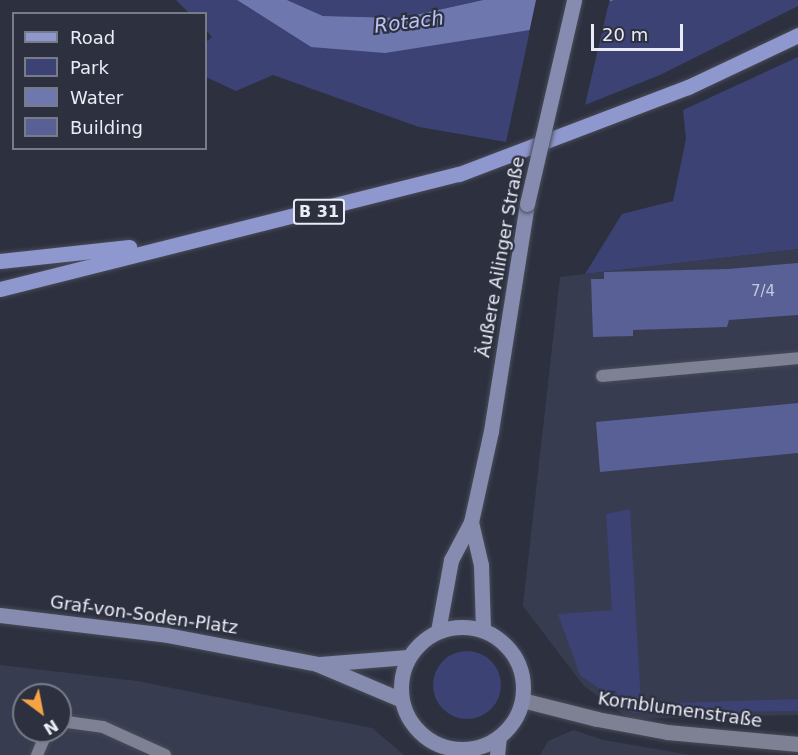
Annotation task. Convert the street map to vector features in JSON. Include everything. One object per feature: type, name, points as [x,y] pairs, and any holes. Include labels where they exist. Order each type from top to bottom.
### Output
[{"type":"main road","name":"Äußere Ailinger Straße","points":[[438,631],[451,560],[471,522],[491,431],[527,204],[574,0]]},
{"type":"main road","name":"B 31","points":[[0,290],[176,242],[292,218],[459,174],[688,87],[798,35]]},
{"type":"main road","name":"B 31","points":[[0,261],[176,242]]},
{"type":"main road","name":"Äußere Ailinger Straße","points":[[471,522],[481,565],[483,630]]},
{"type":"main road","name":"Graf-von-Soden-Platz","points":[[0,615],[167,634],[317,664],[402,700]]},
{"type":"main road","points":[[462,626],[483,630],[502,642],[515,657],[523,678],[522,700],[513,723],[499,737],[477,748],[450,751],[435,744],[417,730],[402,700],[402,676],[408,657],[438,631],[462,626]]},
{"type":"main road","name":"Graf-von-Soden-Platz","points":[[317,664],[408,657]]},
{"type":"main road","points":[[497,755],[499,737]]},
{"type":"street","name":"Kornblumenstraße","points":[[522,700],[597,719],[666,732],[798,744]]},
{"type":"lane","points":[[602,376],[798,358]]},
{"type":"lane","points":[[72,723],[104,727],[165,755]]},
{"type":"shaded area","points":[[798,249],[798,715],[630,719],[584,686],[523,606],[560,277]]},
{"type":"shaded area","points":[[0,665],[137,681],[372,728],[404,755],[0,755]]},
{"type":"shaded area","points":[[574,730],[603,740],[691,755],[540,755],[548,741]]},
{"type":"green space","points":[[176,0],[237,0],[311,47],[466,38],[530,30],[506,142],[419,127],[273,75],[236,91],[207,77],[207,41],[212,37],[207,31],[207,12],[188,12]]},
{"type":"green space","points":[[287,0],[483,0],[402,18],[323,16]]},
{"type":"green space","points":[[614,0],[798,0],[798,6],[660,75],[585,105],[609,2]]},
{"type":"green space","points":[[798,57],[798,249],[585,274],[622,214],[673,201],[686,139],[683,110]]},
{"type":"green space","points":[[630,509],[641,704],[798,699],[798,711],[633,713],[580,675],[558,614],[612,610],[606,514]]},
{"type":"green space","points":[[467,651],[480,654],[491,661],[498,672],[501,685],[498,698],[491,709],[480,716],[467,719],[454,716],[443,709],[436,698],[433,685],[436,672],[443,661],[454,654]]},
{"type":"water","name":"Rotach","points":[[237,0],[287,0],[323,16],[402,18],[483,0],[614,0],[530,30],[385,53],[311,47]]},
{"type":"pier","points":[[536,0],[610,0],[608,6],[529,33]]},
{"type":"building","points":[[798,263],[798,315],[729,320],[727,327],[633,330],[633,336],[593,337],[591,279],[604,279],[604,272],[728,269]]},
{"type":"building","points":[[798,403],[798,453],[600,472],[596,422]]}]
